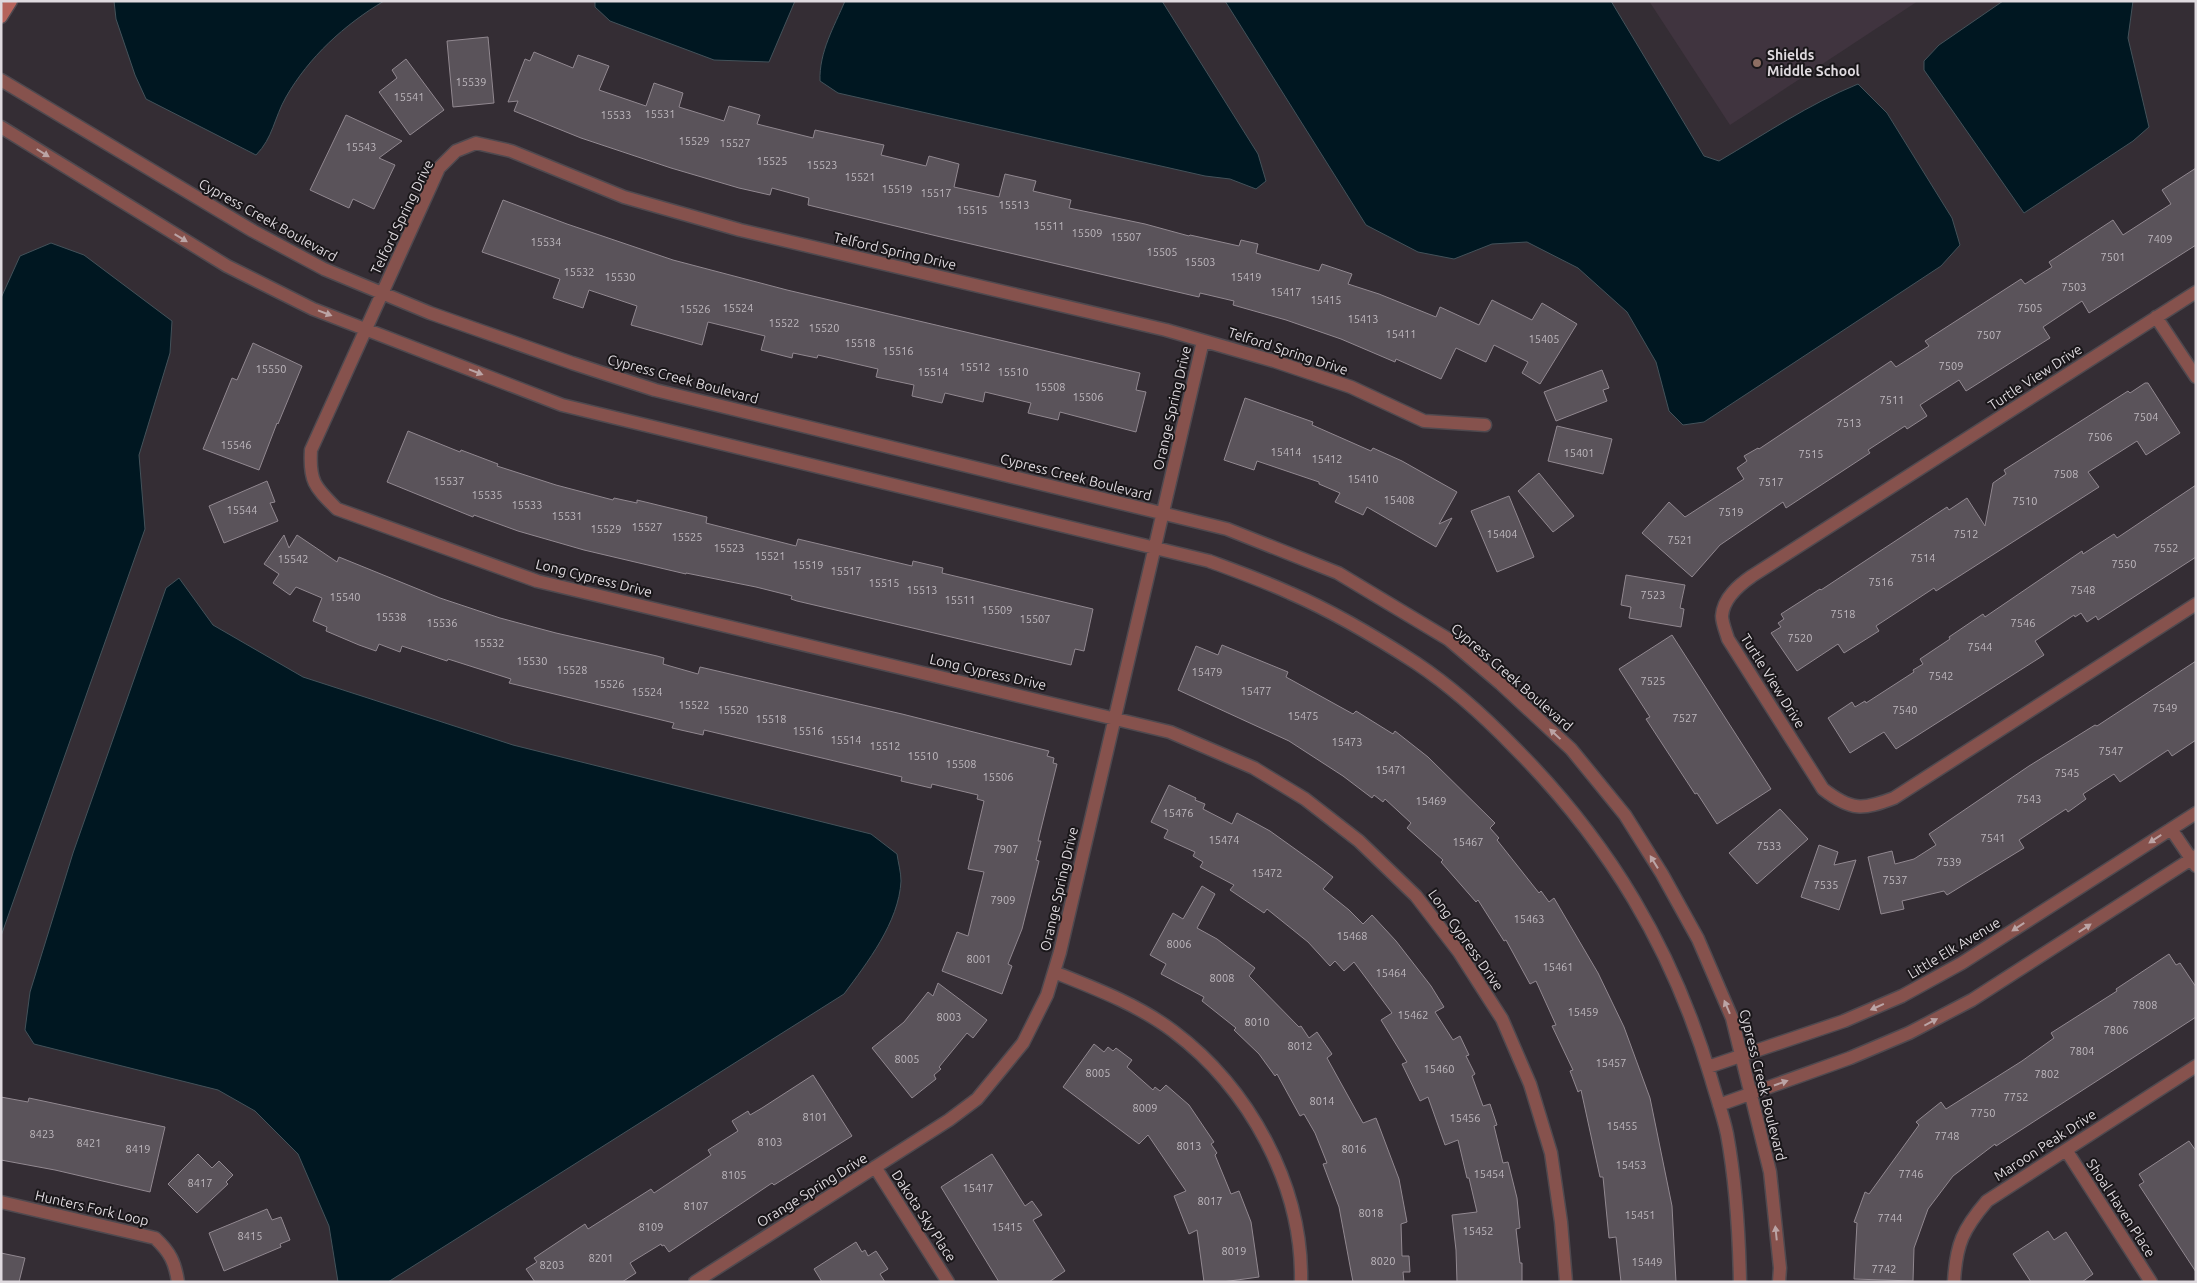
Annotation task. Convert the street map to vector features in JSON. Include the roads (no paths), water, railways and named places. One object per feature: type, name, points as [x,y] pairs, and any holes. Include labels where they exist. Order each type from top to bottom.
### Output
[{"type":"street","points":[[1,17],[11,1]]},
{"type":"street","name":"Cypress Creek Boulevard","points":[[1,80],[253,232],[324,269],[430,313],[655,390],[1227,529],[1338,572],[1448,639],[1502,684],[1564,743],[1625,816],[1662,874],[1698,939],[1732,1018],[1770,1172],[1780,1268],[1779,1282]]},
{"type":"street","points":[[1,127],[227,266],[313,309],[562,405],[1209,561],[1291,593],[1362,630],[1418,664],[1475,707],[1539,772],[1580,820],[1618,871],[1660,943],[1699,1036],[1726,1132],[1737,1201],[1740,1282]]},
{"type":"street","name":"Telford Spring Drive","points":[[382,293],[440,168],[456,151],[476,143],[511,151],[624,197],[740,230],[1166,330],[1274,361],[1351,387],[1424,421],[1485,426]]},
{"type":"street","name":"Turtle View Drive","points":[[2196,292],[1737,586],[1727,600],[1722,616],[1728,639],[1824,789],[1838,800],[1854,806],[1872,806],[1894,798],[2196,604]]},
{"type":"street","name":"Long Cypress Drive","points":[[382,293],[310,450],[310,471],[318,491],[337,509],[537,580],[1170,732],[1254,768],[1305,799],[1351,835],[1416,896],[1458,952],[1502,1019],[1530,1084],[1551,1153],[1561,1222],[1566,1282]]},
{"type":"street","points":[[2156,317],[2196,378]]},
{"type":"street","name":"Orange Spring Drive","points":[[695,1282],[949,1120],[976,1098],[1023,1043],[1047,994],[1054,972],[1203,341]]},
{"type":"street","name":"Little Elk Avenue","points":[[1708,1067],[1844,1021],[1902,996],[1962,963],[2196,813]]},
{"type":"street","points":[[1719,1105],[1850,1058],[1909,1033],[1972,1000],[2194,861],[2171,829]]},
{"type":"street","points":[[1054,972],[1108,994],[1172,1030],[1222,1075],[1254,1121],[1277,1165],[1292,1206],[1298,1237],[1302,1282]]},
{"type":"street","name":"Maroon Peak Drive","points":[[1954,1282],[1955,1260],[1962,1237],[1968,1223],[1987,1201],[2196,1066]]},
{"type":"street","name":"Shoal Haven Place","points":[[2066,1150],[2150,1282]]},
{"type":"street","name":"Dakota Sky Place","points":[[875,1167],[948,1282]]},
{"type":"street","name":"Hunters Fork Loop","points":[[1,1202],[155,1238],[168,1250],[175,1263],[178,1282]]},
{"type":"water","points":[[114,1],[384,1],[341,31],[305,68],[286,97],[270,135],[256,155],[146,99],[135,75],[116,19]]},
{"type":"water","points":[[595,1],[795,1],[769,62],[714,60],[610,21],[595,7]]},
{"type":"water","points":[[845,1],[1162,1],[1258,154],[1266,181],[1256,189],[1230,179],[1205,176],[838,93],[820,81],[820,70],[828,40]]},
{"type":"water","points":[[1225,1],[1611,1],[1704,156],[1719,161],[1805,110],[1858,84],[1887,113],[1952,218],[1960,245],[1941,266],[1704,422],[1683,425],[1669,411],[1656,362],[1627,312],[1578,268],[1527,242],[1492,244],[1454,259],[1418,252],[1366,225]]},
{"type":"water","points":[[2003,1],[2133,1],[2128,38],[2149,127],[2133,141],[2024,213],[1924,70],[1924,61],[1939,45]]},
{"type":"water","points":[[51,243],[84,255],[172,321],[170,353],[139,455],[145,529],[1,936],[1,298],[20,256]]},
{"type":"water","points":[[179,578],[213,625],[303,677],[513,745],[871,834],[897,854],[901,881],[899,896],[888,927],[872,955],[844,994],[388,1282],[338,1282],[329,1226],[298,1154],[255,1111],[218,1090],[34,1044],[25,1030],[30,992],[73,853],[166,588]]},
{"type":"place","name":"Shields Middle School","points":[[1757,63]]}]
